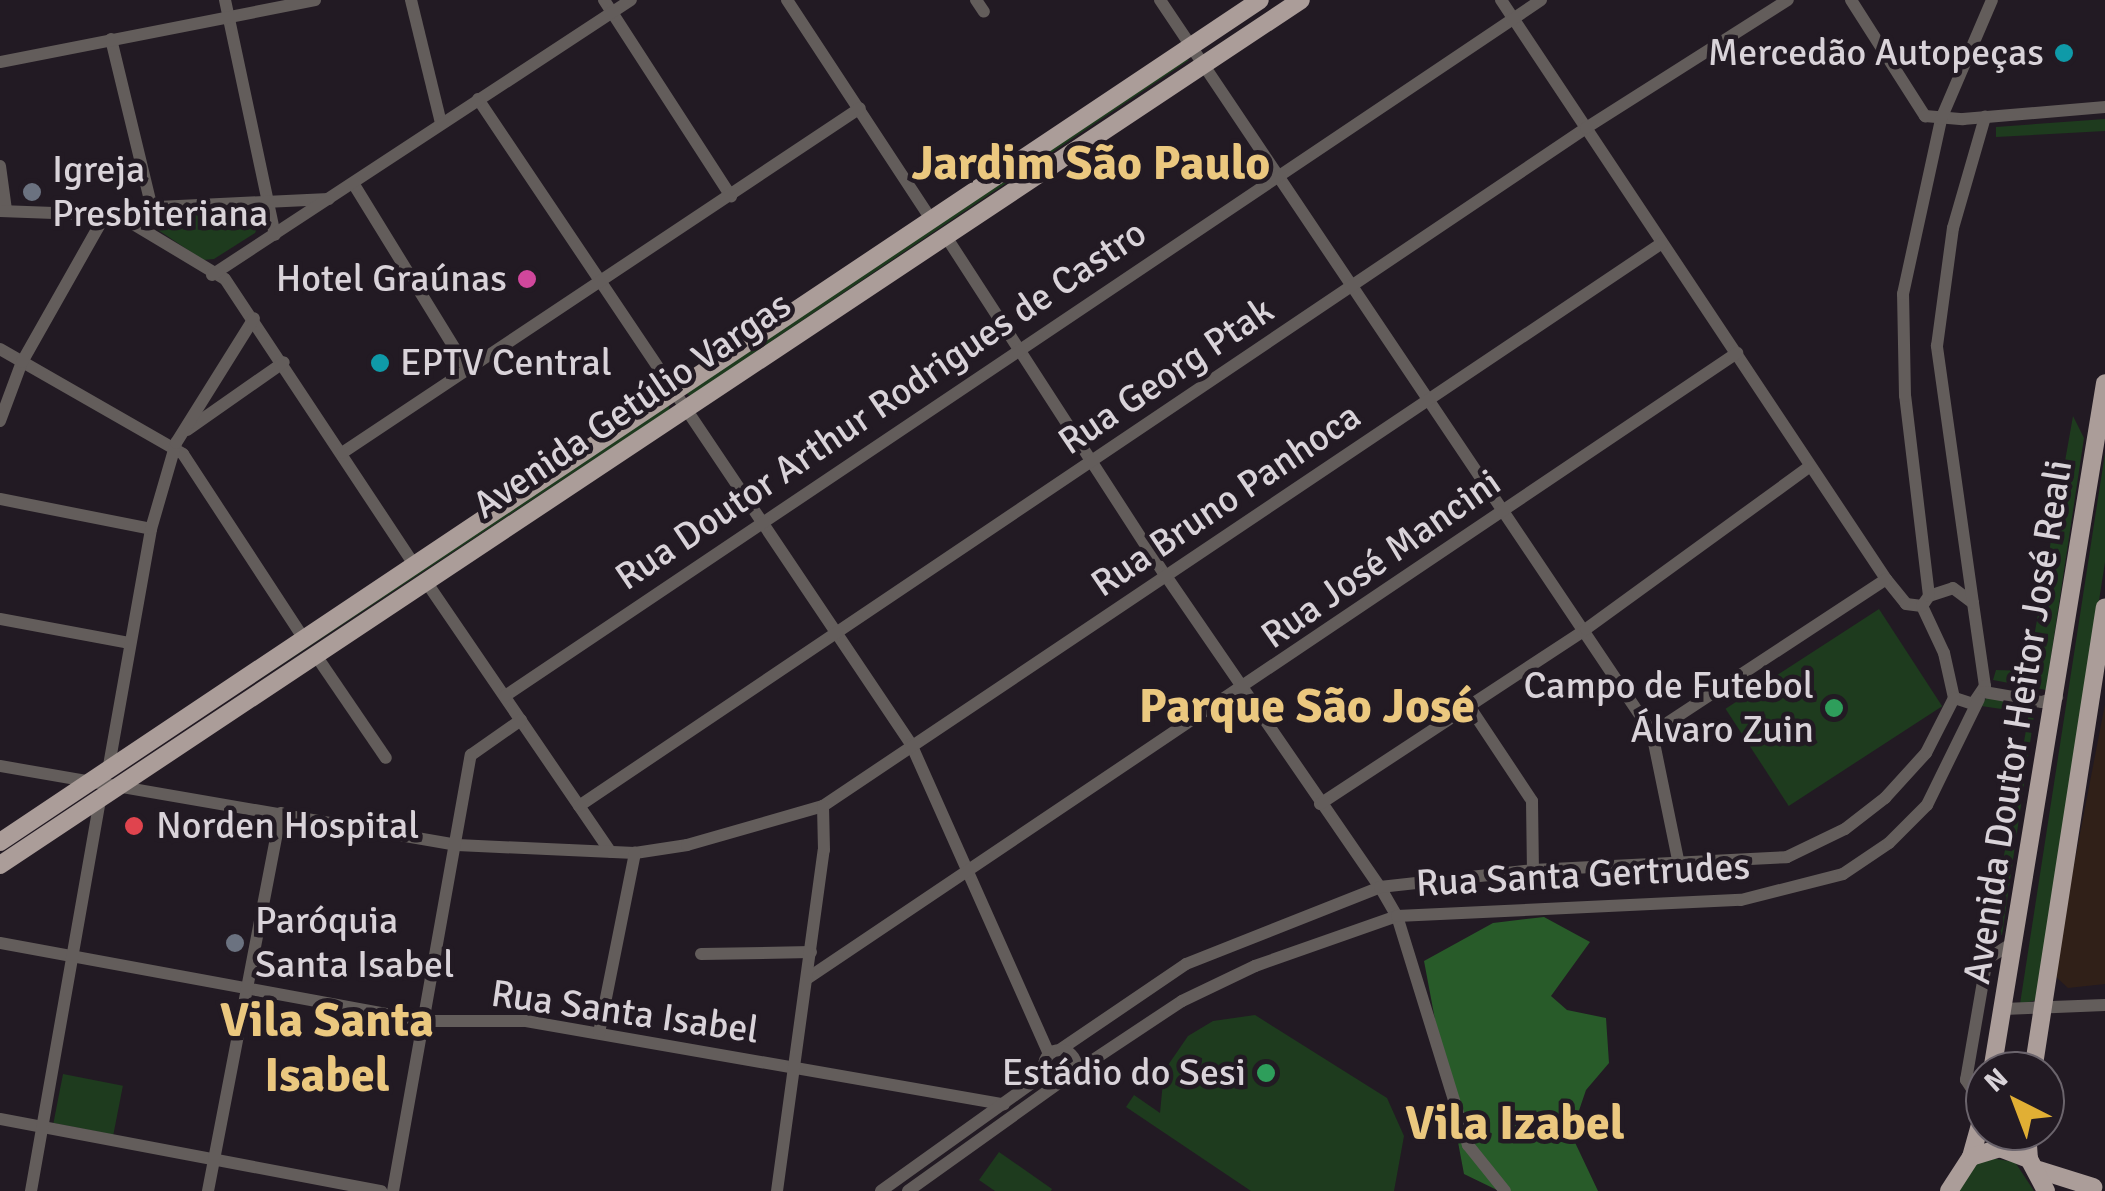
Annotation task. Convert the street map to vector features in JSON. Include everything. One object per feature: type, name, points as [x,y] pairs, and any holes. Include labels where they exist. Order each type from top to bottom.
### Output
[{"type":"main road","name":"Avenida Getúlio Vargas","points":[[0,866],[104,784],[304,640],[1260,0]]},
{"type":"main road","name":"Avenida Getúlio Vargas","points":[[0,842],[317,657],[945,234],[1302,0]]},
{"type":"main road","name":"Avenida Doutor Heitor José Reali","points":[[1996,1051],[2057,697],[2105,383]]},
{"type":"main road","name":"Avenida Doutor Heitor José Reali","points":[[2036,1051],[2105,608]]},
{"type":"main road","points":[[2057,697],[2091,703]]},
{"type":"main road","points":[[2046,762],[2079,766]]},
{"type":"main road","points":[[1971,1156],[2000,1148],[2072,1186],[2095,1188]]},
{"type":"main road","points":[[1949,1191],[1972,1151]]},
{"type":"main road","points":[[2032,1151],[2046,1191]]},
{"type":"street","points":[[225,0],[275,235]]},
{"type":"street","points":[[0,62],[316,0]]},
{"type":"street","points":[[412,0],[441,123]]},
{"type":"street","points":[[604,0],[610,15],[731,196]]},
{"type":"street","points":[[212,275],[631,0]]},
{"type":"street","points":[[787,0],[931,219]]},
{"type":"street","points":[[1160,0],[1274,178],[1586,629],[1652,733],[1678,866]]},
{"type":"street","points":[[1501,0],[1906,604],[1926,601],[1953,588],[1973,603]]},
{"type":"street","name":"Rua Doutor Arthur Rodrigues de Castro","points":[[505,696],[760,519],[1541,0]]},
{"type":"street","name":"Rua Georg Ptak","points":[[579,806],[1586,128],[1788,0]]},
{"type":"street","points":[[1851,0],[1925,116],[1985,117],[2105,107]]},
{"type":"street","points":[[1992,0],[1941,119],[1903,294],[1901,340],[1926,601],[1954,698],[1963,704],[1982,696],[2042,702],[2057,697]]},
{"type":"street","points":[[111,39],[152,209]]},
{"type":"street","points":[[478,98],[911,744],[965,870],[1055,1052],[1076,1061],[1075,1072]]},
{"type":"street","points":[[342,453],[860,108]]},
{"type":"street","points":[[1982,696],[1937,346],[1950,243],[1985,117]]},
{"type":"street","points":[[0,166],[3,210],[113,214],[268,198],[329,199]]},
{"type":"street","points":[[353,183],[467,368]]},
{"type":"street","points":[[113,214],[212,275],[225,279],[284,362],[414,565]]},
{"type":"street","points":[[0,420],[22,362],[113,214]]},
{"type":"street","points":[[945,234],[1166,576],[1380,886],[1397,916],[1468,1144],[1505,1191]]},
{"type":"street","name":"Rua Bruno Panhoca","points":[[0,766],[457,845],[635,852],[687,845],[823,806],[1662,244]]},
{"type":"street","points":[[31,1191],[151,529],[180,434],[254,318]]},
{"type":"street","points":[[0,350],[174,450],[304,640]]},
{"type":"street","name":"Rua José Mancini","points":[[808,978],[965,870],[1246,690],[1737,353]]},
{"type":"street","points":[[180,434],[284,362]]},
{"type":"street","points":[[1320,804],[1586,629],[1810,466]]},
{"type":"street","points":[[0,500],[151,529]]},
{"type":"street","points":[[1652,733],[1886,578]]},
{"type":"street","points":[[427,583],[610,851]]},
{"type":"street","points":[[0,619],[128,643]]},
{"type":"street","points":[[317,657],[386,758]]},
{"type":"street","name":"Rua Santa Gertrudes","points":[[1060,1082],[1182,1002],[1255,966],[1397,916],[1741,900],[1812,886],[1872,856],[1927,805],[1963,743],[1982,696]]},
{"type":"street","name":"Rua Santa Gertrudes","points":[[1055,1052],[1186,964],[1380,886],[1533,870],[1678,866],[1787,857],[1845,829],[1926,753],[1954,698]]},
{"type":"street","points":[[1469,706],[1532,801],[1533,870]]},
{"type":"street","points":[[394,1191],[471,755],[521,720]]},
{"type":"street","points":[[776,1191],[808,978],[823,806]]},
{"type":"street","points":[[208,1191],[252,990],[281,813]]},
{"type":"street","points":[[599,1033],[635,852]]},
{"type":"street","points":[[1971,1051],[1987,960],[2014,942]]},
{"type":"street","name":"Rua Santa Isabel","points":[[0,944],[424,1020],[526,1021],[1004,1104]]},
{"type":"street","points":[[701,954],[811,952]]},
{"type":"street","points":[[2004,1009],[2105,1005]]},
{"type":"street","points":[[881,1191],[1046,1073],[1055,1052]]},
{"type":"street","points":[[908,1191],[1060,1082],[1046,1073]]},
{"type":"street","points":[[0,1119],[381,1191]]},
{"type":"shaded area","points":[[2105,704],[2105,984],[2068,988],[2053,974]]},
{"type":"green space","points":[[1186,59],[1189,60],[690,396],[686,393]]},
{"type":"green space","points":[[2105,119],[2105,131],[1996,137],[1996,127]]},
{"type":"green space","points":[[252,207],[261,220],[255,233],[214,259],[203,260],[149,224],[160,211]]},
{"type":"green space","points":[[670,402],[669,410],[118,772]]},
{"type":"green space","points":[[2073,416],[2084,438],[2046,690],[1993,680],[1996,670],[2028,671]]},
{"type":"green space","points":[[2105,453],[2105,562],[2037,1000],[2020,1004]]},
{"type":"green space","name":"Campo de Futebol Álvaro Zuin","points":[[1879,609],[1942,706],[1789,806],[1726,709]]},
{"type":"green space","points":[[1987,697],[2035,709],[2002,935],[1990,935],[2029,713],[1981,706]]},
{"type":"green space","points":[[1544,917],[1590,942],[1551,996],[1567,1010],[1606,1018],[1609,1063],[1586,1090],[1571,1134],[1598,1191],[1499,1191],[1464,1174],[1424,961],[1493,923]]},
{"type":"green space","points":[[1255,1015],[1387,1098],[1404,1136],[1394,1191],[1251,1191],[1126,1107],[1134,1095],[1160,1113],[1164,1071],[1188,1036],[1213,1021]]},
{"type":"green space","points":[[63,1074],[123,1086],[113,1135],[53,1123]]},
{"type":"green space","points":[[999,1152],[1051,1191],[995,1191],[979,1180]]},
{"type":"green space","points":[[1990,1158],[2015,1162],[2034,1191],[1958,1191],[1978,1162]]},
{"type":"place","name":"Mercedão Autopeças","points":[[2064,53]]},
{"type":"place","name":"Igreja Presbiteriana","points":[[32,192]]},
{"type":"place","name":"Hotel Graúnas","points":[[527,279]]},
{"type":"place","name":"EPTV Central","points":[[380,363]]},
{"type":"place","name":"Campo de Futebol Álvaro Zuin","points":[[1834,708]]},
{"type":"place","name":"Norden Hospital","points":[[134,826]]},
{"type":"place","name":"Paróquia Santa Isabel","points":[[235,943]]},
{"type":"place","name":"Estádio do Sesi","points":[[1266,1073]]},
{"type":"district","name":"Jardim São Paulo","points":[[1091,164]]},
{"type":"district","name":"Parque São José","points":[[1307,707]]},
{"type":"district","name":"Vila Santa Isabel","points":[[327,1048]]},
{"type":"district","name":"Vila Izabel","points":[[1515,1124]]}]
